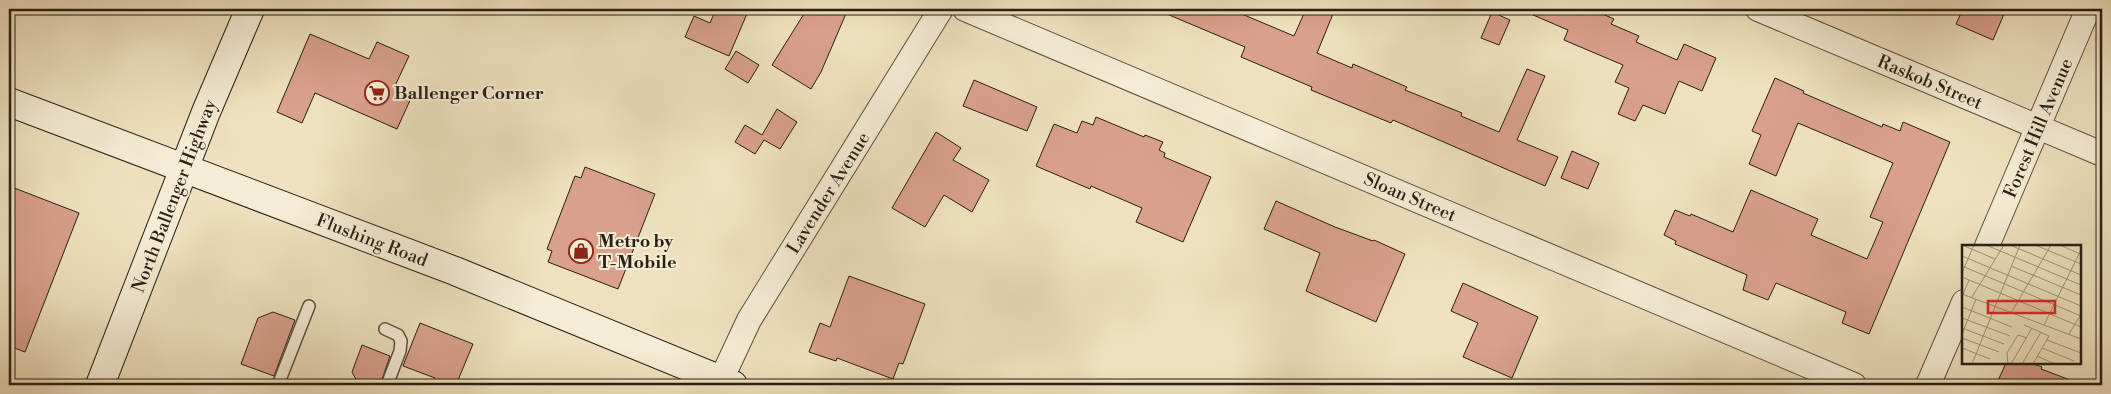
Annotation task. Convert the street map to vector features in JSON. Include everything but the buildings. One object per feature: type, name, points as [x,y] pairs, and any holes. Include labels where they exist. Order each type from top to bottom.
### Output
[{"type":"main road","name":"North Ballenger Highway","points":[[100,385],[184,168],[250,9]]},
{"type":"main road","name":"Flushing Road","points":[[9,102],[456,272],[727,383]]},
{"type":"street","name":"Lavender Avenue","points":[[727,383],[749,320],[941,9]]},
{"type":"street","name":"Sloan Street","points":[[965,9],[1854,385]]},
{"type":"street","name":"Raskob Street","points":[[1758,9],[2102,154]]},
{"type":"street","name":"Forest Hill Avenue","points":[[1987,245],[2088,9]]},
{"type":"street","points":[[1928,385],[1962,307]]},
{"type":"lane","points":[[278,385],[309,306]]},
{"type":"lane","points":[[385,329],[398,335],[401,346],[387,385]]},
{"type":"place","name":"Ballenger Corner","points":[[377,93]]},
{"type":"place","name":"Metro by T-Mobile","points":[[581,251]]}]
